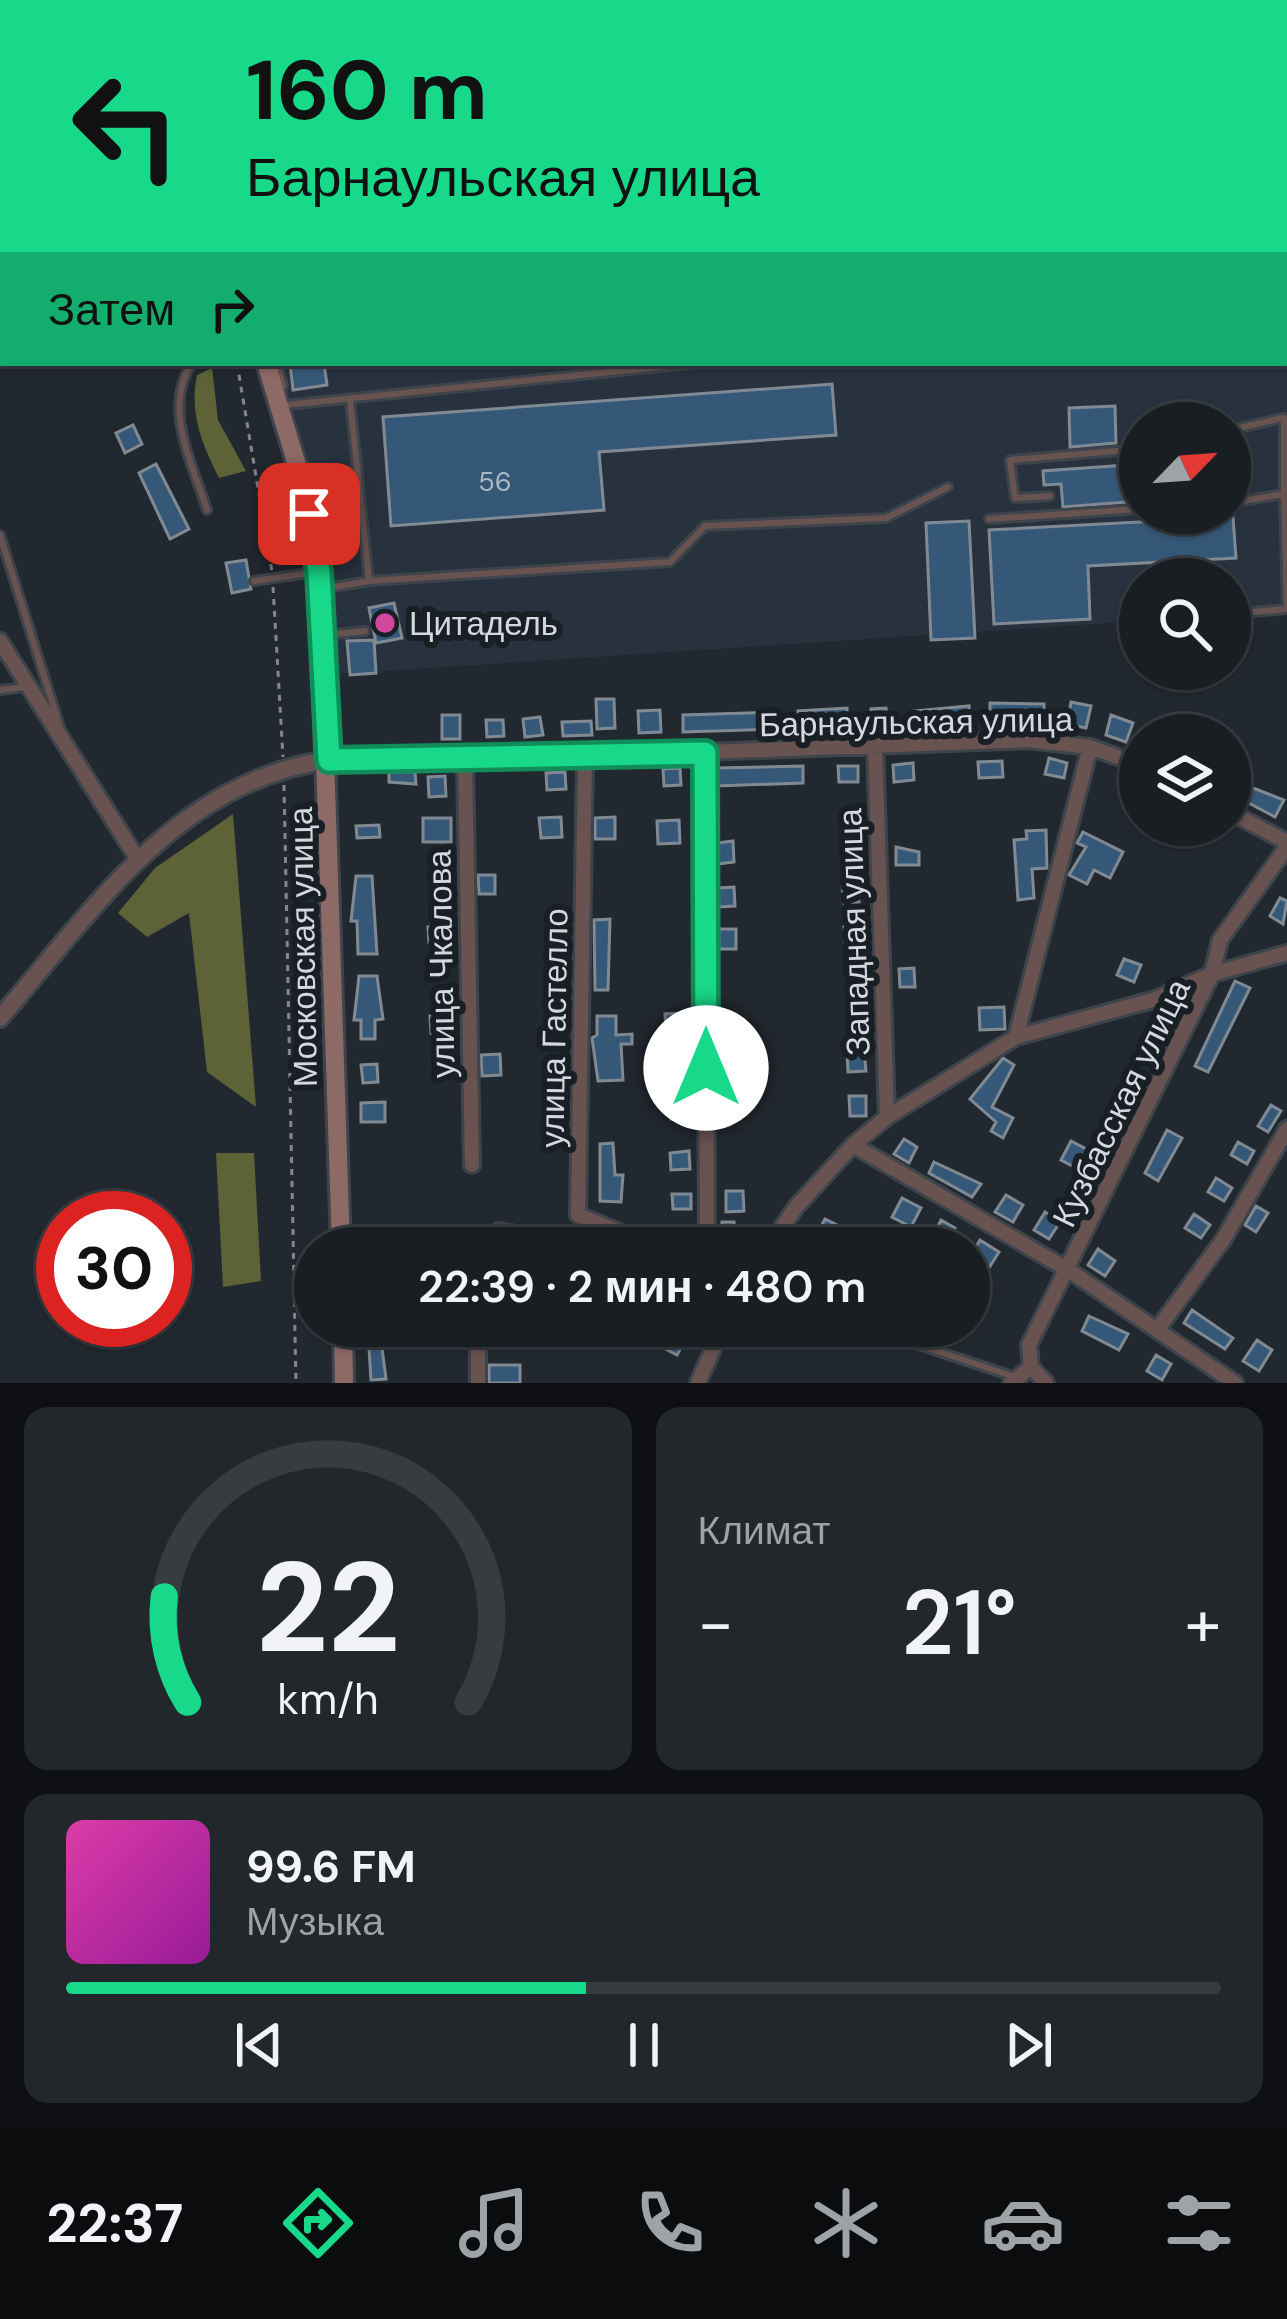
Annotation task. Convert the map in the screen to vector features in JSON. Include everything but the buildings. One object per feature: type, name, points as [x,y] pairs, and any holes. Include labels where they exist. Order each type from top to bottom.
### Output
[{"type":"main road","name":"Московская улица","points":[[267,366],[281,396],[319,581],[329,760],[340,1227]]},
{"type":"main road","points":[[343,1347],[344,1383]]},
{"type":"street","points":[[0,641],[137,859]]},
{"type":"street","name":"Барнаульская улица","points":[[329,760],[465,761],[1028,740],[1090,747],[1119,757]]},
{"type":"street","name":"Западная улица","points":[[875,745],[887,1117]]},
{"type":"street","points":[[1016,1037],[1090,747]]},
{"type":"street","points":[[705,753],[706,1227]]},
{"type":"street","name":"улица Гастелло","points":[[585,757],[578,1215],[607,1227]]},
{"type":"street","points":[[0,1018],[137,859],[225,790],[283,766],[329,760]]},
{"type":"street","name":"улица Чкалова","points":[[465,761],[472,1165]]},
{"type":"street","points":[[1251,824],[1287,845]]},
{"type":"street","name":"Кузбасская улица","points":[[1031,1367],[1029,1345],[1070,1271],[1212,974],[1220,940],[1287,845]]},
{"type":"street","points":[[782,1227],[853,1145],[887,1117],[1016,1037],[1156,999],[1212,974],[1287,953]]},
{"type":"street","points":[[1157,1330],[1223,1240],[1287,1129]]},
{"type":"street","points":[[853,1145],[1070,1271],[1235,1383]]},
{"type":"street","points":[[478,1347],[478,1383]]},
{"type":"street","points":[[698,1383],[714,1347]]},
{"type":"street","points":[[1013,1380],[1031,1367],[1046,1383]]},
{"type":"lane","points":[[191,366],[180,398],[181,421],[207,510]]},
{"type":"lane","points":[[278,366],[281,396],[350,400],[671,366]]},
{"type":"lane","points":[[350,400],[369,581]]},
{"type":"lane","points":[[1251,425],[1285,418],[1287,583],[1287,609],[1251,612]]},
{"type":"lane","points":[[1050,496],[1015,498],[1010,460],[1119,451]]},
{"type":"lane","points":[[254,581],[273,577],[369,581],[670,562],[705,526],[886,518],[948,487]]},
{"type":"lane","points":[[1251,500],[1284,494]]},
{"type":"lane","points":[[989,518],[1119,509]]},
{"type":"lane","points":[[0,536],[65,742]]},
{"type":"lane","points":[[322,636],[364,631]]},
{"type":"lane","points":[[0,690],[28,686]]},
{"type":"lane","points":[[921,1347],[1013,1380]]},
{"type":"path","points":[[238,366],[273,577],[283,766],[296,1383]]},
{"type":"shaded area","points":[[279,366],[1287,366],[1287,611],[1251,614],[1251,558],[1119,558],[1119,622],[338,674],[300,432]]},
{"type":"green space","points":[[212,368],[218,420],[246,471],[219,478],[202,441],[195,403],[197,375]]},
{"type":"green space","points":[[233,814],[256,1107],[207,1072],[189,913],[147,937],[118,913],[155,868]]},
{"type":"green space","points":[[216,1153],[254,1153],[261,1281],[223,1287]]},
{"type":"place","name":"Цитадель","points":[[385,623]]},
{"type":"route","points":[[309,514],[319,572],[329,760],[705,753],[706,1068]]}]
